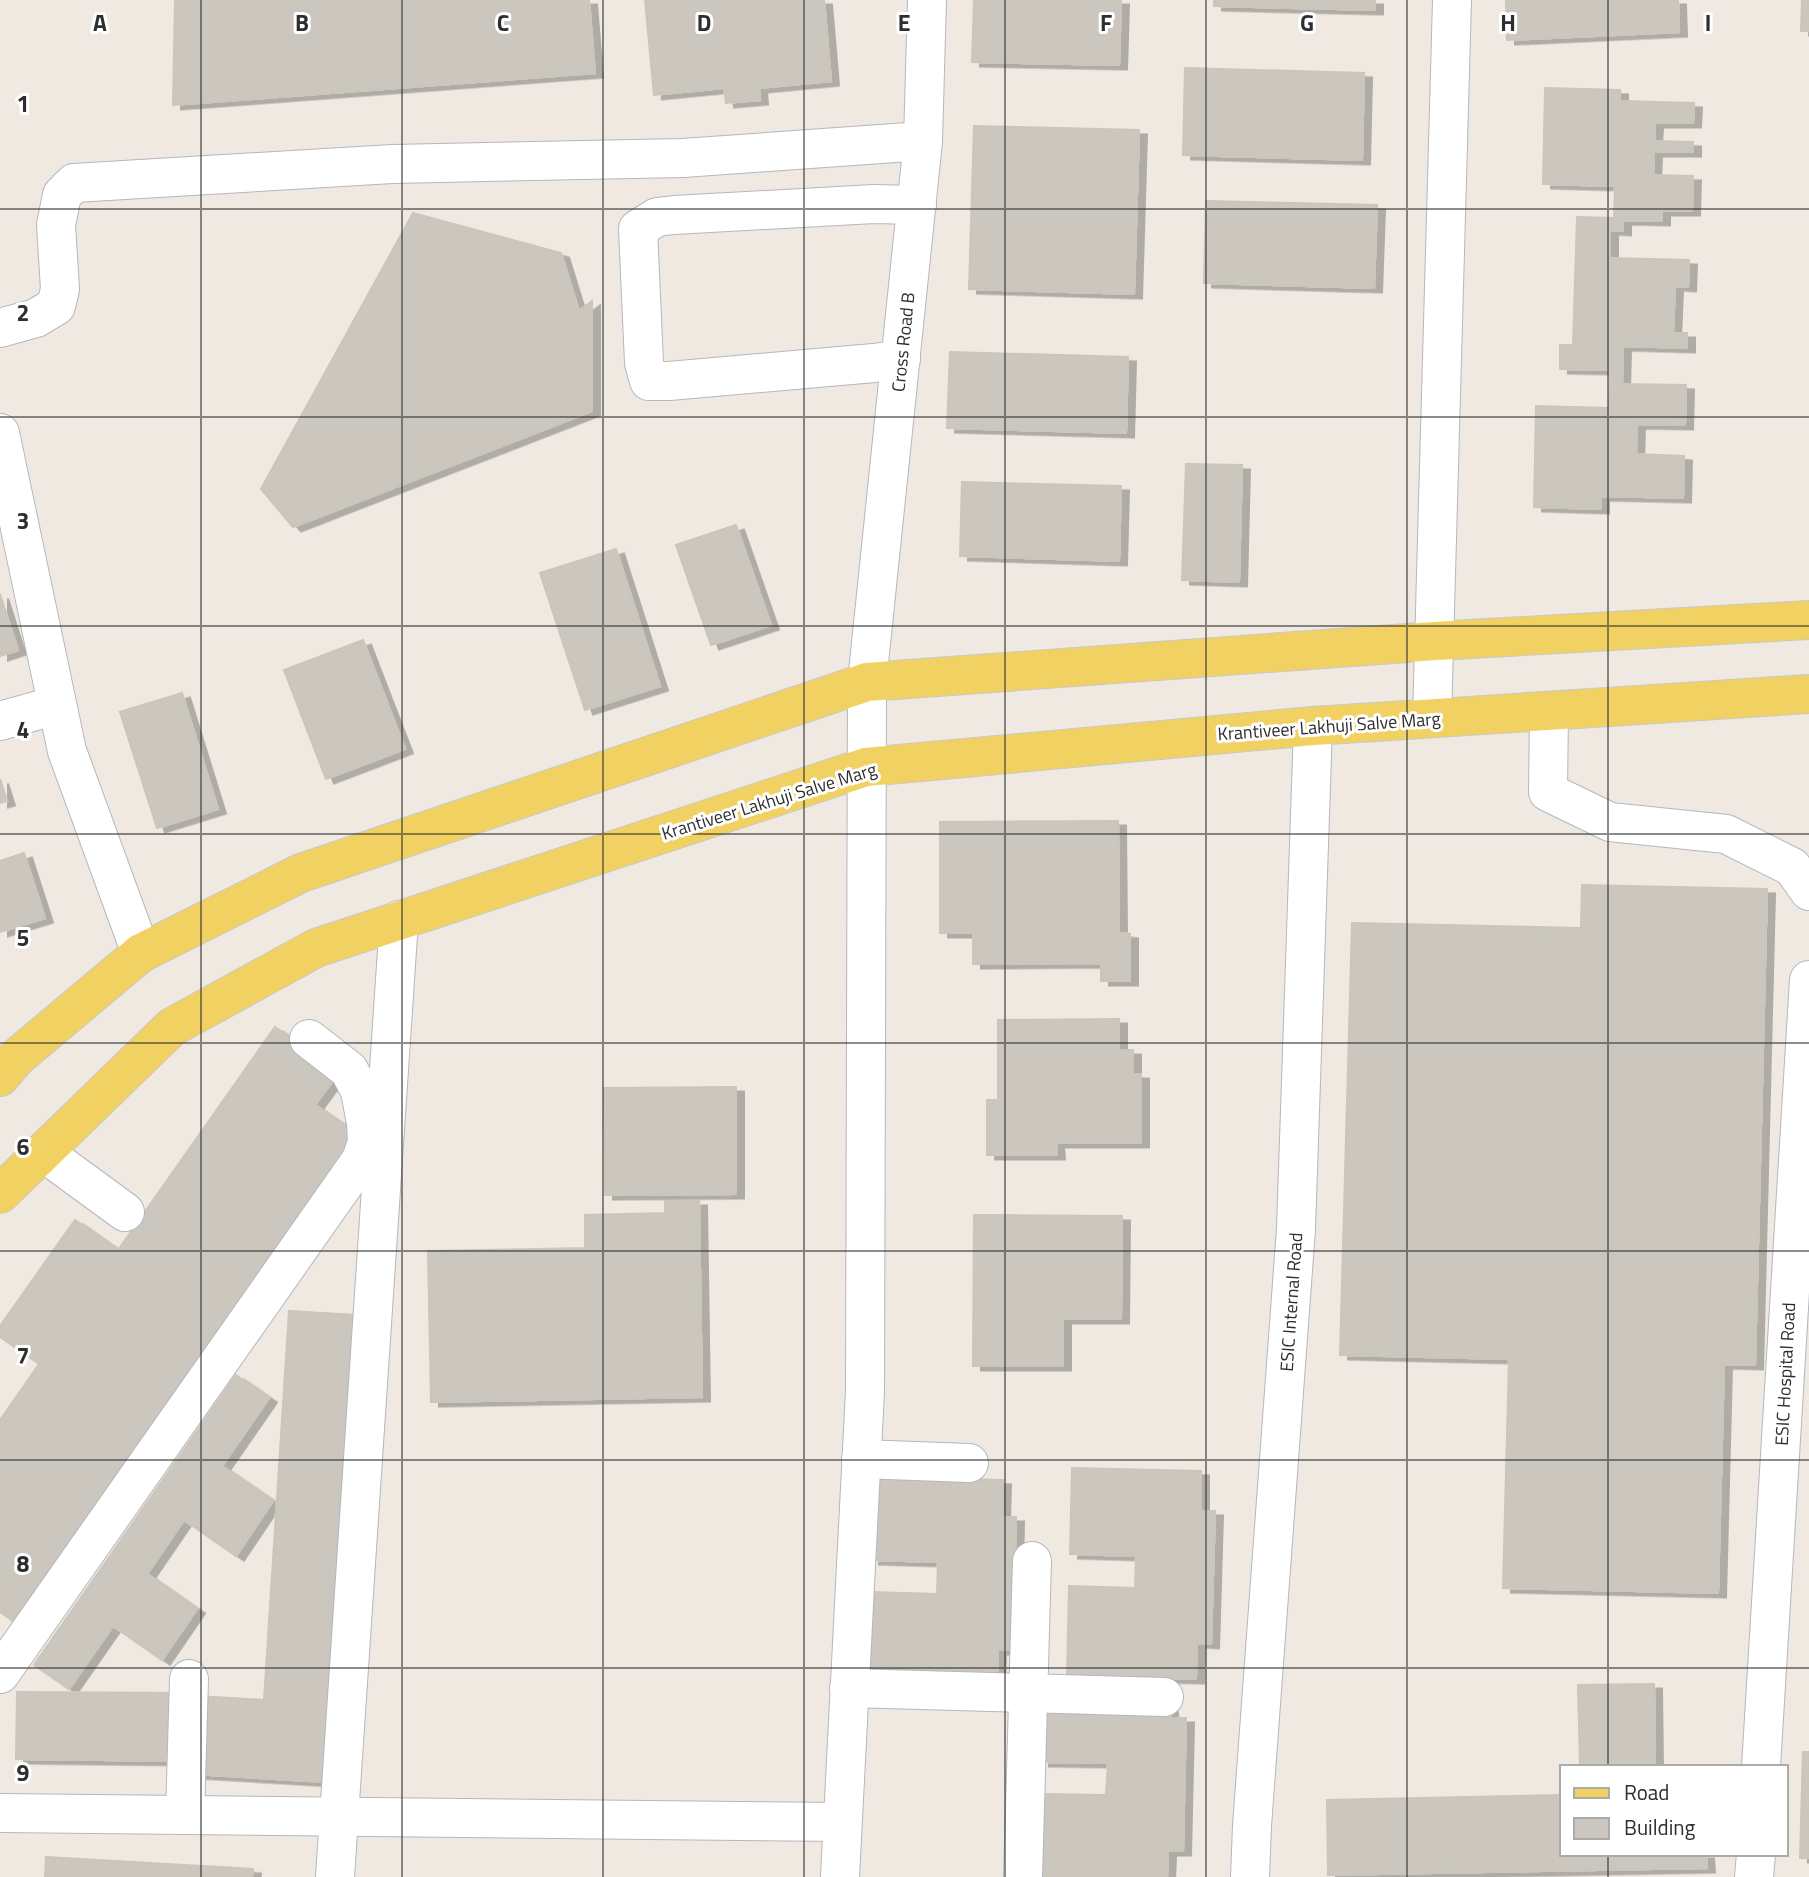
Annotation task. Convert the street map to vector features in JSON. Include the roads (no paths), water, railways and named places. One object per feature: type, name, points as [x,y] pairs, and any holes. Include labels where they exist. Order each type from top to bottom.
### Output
[{"type":"main road","points":[[0,1077],[16,1058],[141,953],[301,873],[866,682],[1435,641],[1809,620]]},
{"type":"main road","name":"Krantiveer Lakhuji Salve Marg","points":[[0,1194],[172,1027],[316,948],[866,766],[1313,726],[1809,694]]},
{"type":"street","name":"Cross Road B","points":[[839,1877],[865,1391],[866,682],[923,141],[927,0]]},
{"type":"street","points":[[1432,718],[1452,0]]},
{"type":"street","points":[[0,328],[36,318],[56,306],[60,289],[56,225],[62,195],[74,183],[392,164],[683,158],[923,141]]},
{"type":"street","points":[[901,359],[847,366],[649,381],[644,363],[638,229],[657,217],[665,216],[874,204],[917,205]]},
{"type":"street","points":[[0,433],[67,751],[141,953]]},
{"type":"street","points":[[0,720],[57,705]]},
{"type":"street","points":[[1549,711],[1548,792],[1610,822],[1726,835],[1792,867],[1809,891]]},
{"type":"street","name":"ESIC Internal Road","points":[[1250,1877],[1296,1229],[1313,726]]},
{"type":"street","points":[[335,1877],[399,920]]},
{"type":"street","name":"ESIC Hospital Road","points":[[1761,1765],[1809,980]]},
{"type":"street","points":[[0,1674],[361,1160],[367,1142],[360,1091],[349,1070],[309,1039]]},
{"type":"street","points":[[43,1152],[125,1212]]},
{"type":"street","points":[[861,1459],[969,1463]]},
{"type":"street","points":[[1023,1877],[1032,1561]]},
{"type":"street","points":[[185,1815],[189,1679]]},
{"type":"street","points":[[849,1688],[1164,1697]]},
{"type":"street","points":[[0,1813],[842,1822]]},
{"type":"street","points":[[1754,1877],[1756,1856]]}]
